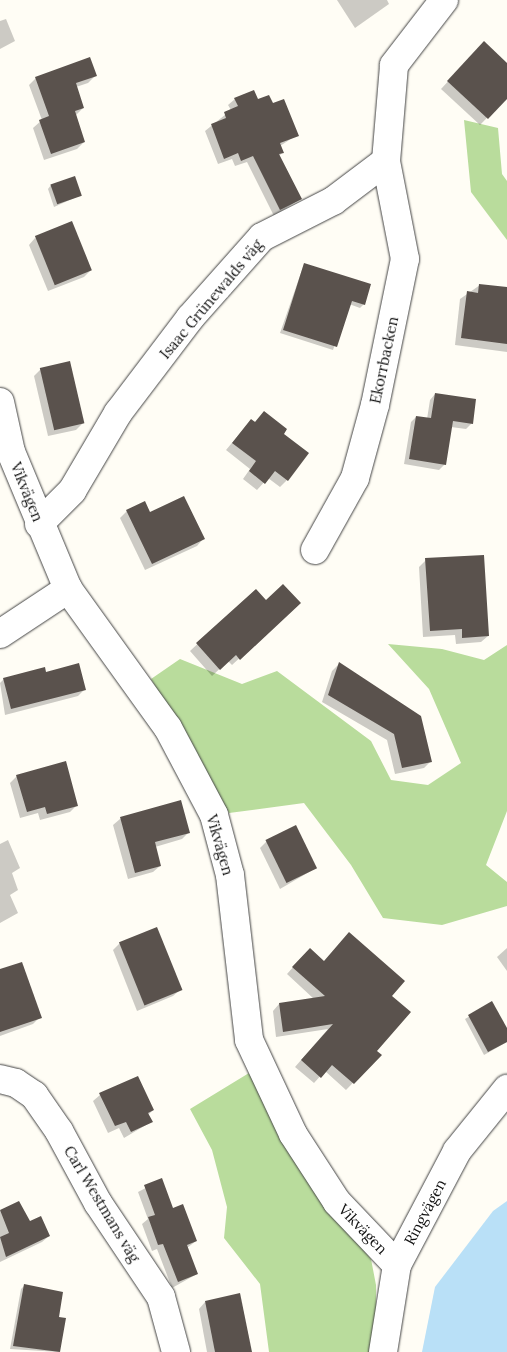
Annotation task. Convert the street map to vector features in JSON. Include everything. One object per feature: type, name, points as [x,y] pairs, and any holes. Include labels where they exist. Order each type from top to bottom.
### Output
[{"type":"street","points":[[386,161],[394,65],[444,0]]},
{"type":"street","name":"Isaac Grünewalds väg","points":[[39,524],[72,491],[118,414],[190,318],[262,237],[333,201],[386,161]]},
{"type":"street","name":"Ekorrbacken","points":[[315,550],[356,478],[375,405],[406,259],[386,161]]},
{"type":"street","name":"Vikvägen","points":[[0,402],[11,452],[39,524],[68,589],[168,728],[214,816],[230,875],[249,1040],[292,1134],[337,1202],[397,1265]]},
{"type":"street","points":[[0,634],[68,589]]},
{"type":"street","name":"Carl Westmans väg","points":[[0,1079],[16,1083],[34,1095],[58,1131],[98,1203],[160,1297],[176,1352]]},
{"type":"street","name":"Ringvägen","points":[[383,1352],[397,1265],[457,1151],[507,1089]]},
{"type":"green space","points":[[464,120],[498,128],[502,174],[507,181],[507,240],[471,192]]},
{"type":"green space","points":[[388,644],[442,649],[484,660],[507,645],[507,811],[486,865],[507,882],[507,906],[442,925],[383,918],[351,865],[304,803],[229,813],[151,679],[180,659],[242,684],[277,671],[371,741],[391,780],[428,785],[461,763],[429,689]]},
{"type":"green space","points":[[249,1073],[283,1137],[325,1204],[371,1259],[376,1285],[376,1323],[370,1352],[269,1352],[260,1284],[224,1238],[227,1207],[212,1150],[190,1109]]},
{"type":"water","points":[[507,1201],[507,1352],[422,1352],[435,1287],[493,1211]]},
{"type":"building","points":[[484,41],[507,63],[507,99],[488,119],[447,81]]},
{"type":"building","points":[[90,57],[97,76],[76,83],[84,108],[75,111],[85,142],[51,154],[39,120],[49,116],[35,77]]},
{"type":"building","points":[[254,90],[258,99],[269,95],[273,103],[284,99],[299,136],[280,143],[284,153],[279,154],[302,199],[280,210],[253,156],[241,161],[238,153],[224,159],[211,124],[226,118],[224,112],[238,106],[234,98]]},
{"type":"building","points":[[75,176],[82,196],[57,204],[50,184]]},
{"type":"building","points":[[72,221],[92,270],[55,285],[35,236]]},
{"type":"building","points":[[304,263],[371,284],[365,305],[352,301],[337,347],[283,330]]},
{"type":"building","points":[[479,284],[507,287],[507,344],[461,338],[467,291],[478,293]]},
{"type":"building","points":[[70,361],[84,423],[54,430],[40,368]]},
{"type":"building","points":[[435,393],[476,399],[473,424],[453,421],[446,465],[409,459],[416,416],[431,418]]},
{"type":"building","points":[[264,411],[287,429],[284,434],[309,453],[288,481],[275,471],[265,484],[249,471],[256,461],[232,443],[251,419],[255,422]]},
{"type":"building","points":[[184,496],[205,539],[152,564],[126,510],[145,501],[150,512]]},
{"type":"building","points":[[484,555],[489,636],[462,638],[462,629],[430,631],[425,558]]},
{"type":"building","points":[[283,584],[301,603],[240,660],[236,655],[220,670],[196,643],[256,589],[266,600]]},
{"type":"building","points":[[339,662],[421,716],[432,762],[402,768],[394,734],[328,695]]},
{"type":"building","points":[[79,663],[86,690],[11,709],[3,678],[45,667],[46,672]]},
{"type":"building","points":[[66,761],[78,806],[47,814],[45,807],[27,812],[16,775]]},
{"type":"building","points":[[181,800],[190,833],[155,842],[161,866],[135,873],[120,817]]},
{"type":"building","points":[[296,825],[317,868],[286,883],[265,840]]},
{"type":"building","points":[[157,927],[182,990],[144,1005],[119,942]]},
{"type":"building","points":[[349,932],[405,981],[392,996],[411,1012],[377,1051],[382,1055],[354,1084],[332,1065],[321,1078],[301,1060],[333,1024],[283,1032],[279,1003],[325,996],[292,967],[310,948],[324,961]]},
{"type":"building","points":[[22,962],[42,1018],[0,1032],[0,969]]},
{"type":"building","points":[[492,1001],[507,1028],[507,1042],[488,1052],[468,1015]]},
{"type":"building","points":[[138,1076],[154,1110],[148,1113],[153,1122],[131,1132],[126,1122],[115,1126],[99,1093]]},
{"type":"building","points":[[162,1178],[173,1208],[183,1204],[197,1241],[187,1245],[198,1274],[178,1282],[163,1244],[158,1245],[148,1217],[155,1215],[144,1185]]},
{"type":"building","points":[[19,1201],[30,1221],[41,1216],[50,1236],[6,1257],[0,1237],[9,1233],[0,1210]]},
{"type":"building","points":[[24,1284],[63,1292],[59,1317],[66,1318],[60,1352],[13,1346]]},
{"type":"building","points":[[240,1293],[252,1352],[215,1352],[205,1301]]}]
